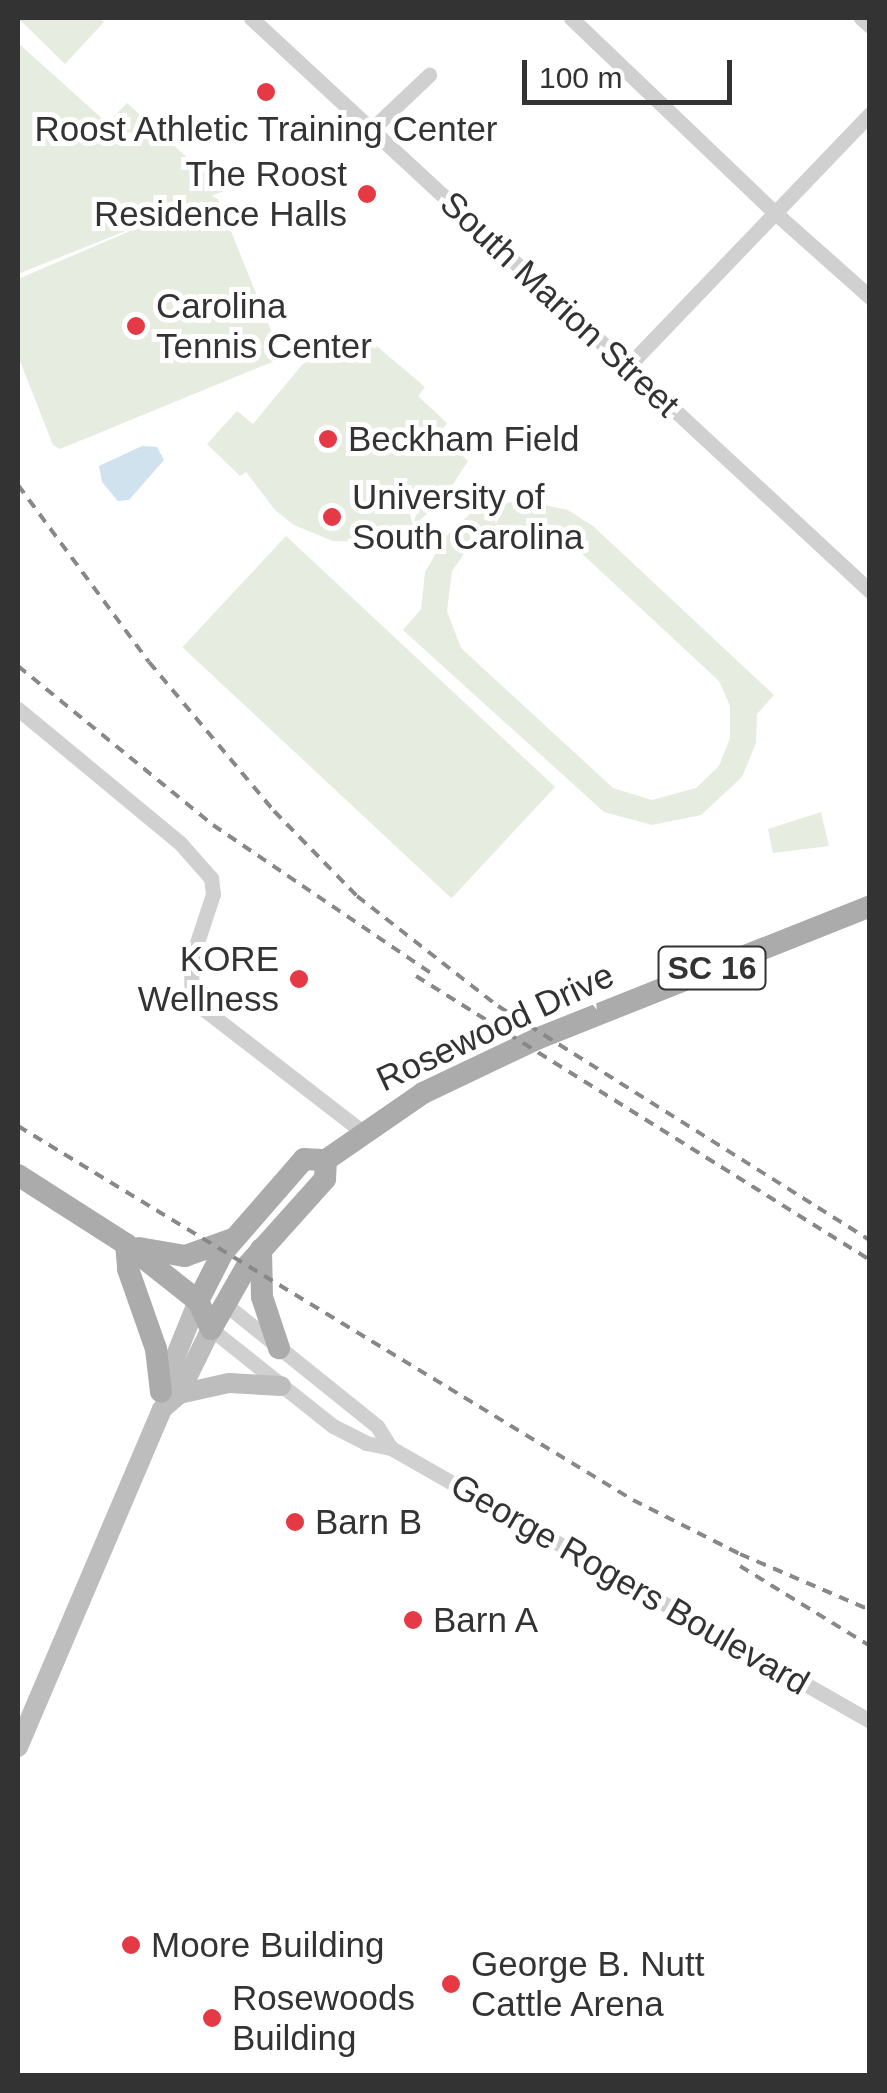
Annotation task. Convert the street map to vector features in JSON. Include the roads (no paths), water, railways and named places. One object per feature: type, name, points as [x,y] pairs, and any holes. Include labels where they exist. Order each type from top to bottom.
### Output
[{"type":"main road","name":"Rosewood Drive","points":[[18,1748],[167,1398],[198,1301],[234,1238],[304,1160],[326,1160],[423,1093],[539,1038],[870,906]]},
{"type":"main road","name":"Rosewood Drive","points":[[167,1398],[261,1249],[324,1179],[326,1160]]},
{"type":"main road","points":[[18,1175],[126,1244],[198,1301],[211,1329]]},
{"type":"main road","points":[[126,1244],[164,1256],[185,1256],[234,1238]]},
{"type":"main road","points":[[126,1244],[128,1269],[156,1349],[167,1398],[229,1383],[281,1386]]},
{"type":"main road","points":[[261,1249],[262,1297],[279,1348]]},
{"type":"main road","points":[[198,1301],[225,1304]]},
{"type":"street","name":"South Marion Street","points":[[251,18],[629,365],[712,449],[870,591]]},
{"type":"street","points":[[571,18],[773,211],[870,297]]},
{"type":"street","points":[[861,18],[870,26]]},
{"type":"street","points":[[372,129],[429,75]]},
{"type":"street","points":[[629,365],[870,114]]},
{"type":"street","points":[[18,708],[180,843],[211,878],[213,894],[191,961],[192,1000],[364,1132]]},
{"type":"street","name":"George Rogers Boulevard","points":[[225,1304],[377,1426],[390,1448]]},
{"type":"street","name":"George Rogers Boulevard","points":[[211,1329],[333,1426],[366,1443],[390,1448],[870,1720]]},
{"type":"water","points":[[142,446],[157,447],[164,460],[129,500],[118,501],[102,482],[99,466]]},
{"type":"railway","points":[[18,485],[149,662],[274,811],[357,896],[498,1006],[870,1240]]},
{"type":"railway","points":[[18,666],[213,825],[435,976]]},
{"type":"railway","points":[[416,976],[870,1260]]},
{"type":"railway","points":[[18,1126],[633,1500],[740,1554],[870,1610]]},
{"type":"railway","points":[[740,1566],[870,1646]]},
{"type":"place","name":"Roost Athletic Training Center","points":[[266,92]]},
{"type":"place","name":"The Roost Residence Halls","points":[[367,194]]},
{"type":"place","name":"Carolina Tennis Center","points":[[136,326]]},
{"type":"place","name":"Beckham Field","points":[[328,439]]},
{"type":"place","name":"University of South Carolina","points":[[332,517]]},
{"type":"place","name":"KORE Wellness","points":[[299,979]]},
{"type":"place","name":"Barn B","points":[[295,1522]]},
{"type":"place","name":"Barn A","points":[[413,1620]]},
{"type":"place","name":"Moore Building","points":[[131,1945]]},
{"type":"place","name":"George B. Nutt Cattle Arena","points":[[451,1984]]},
{"type":"place","name":"Rosewoods Building","points":[[212,2018]]}]
